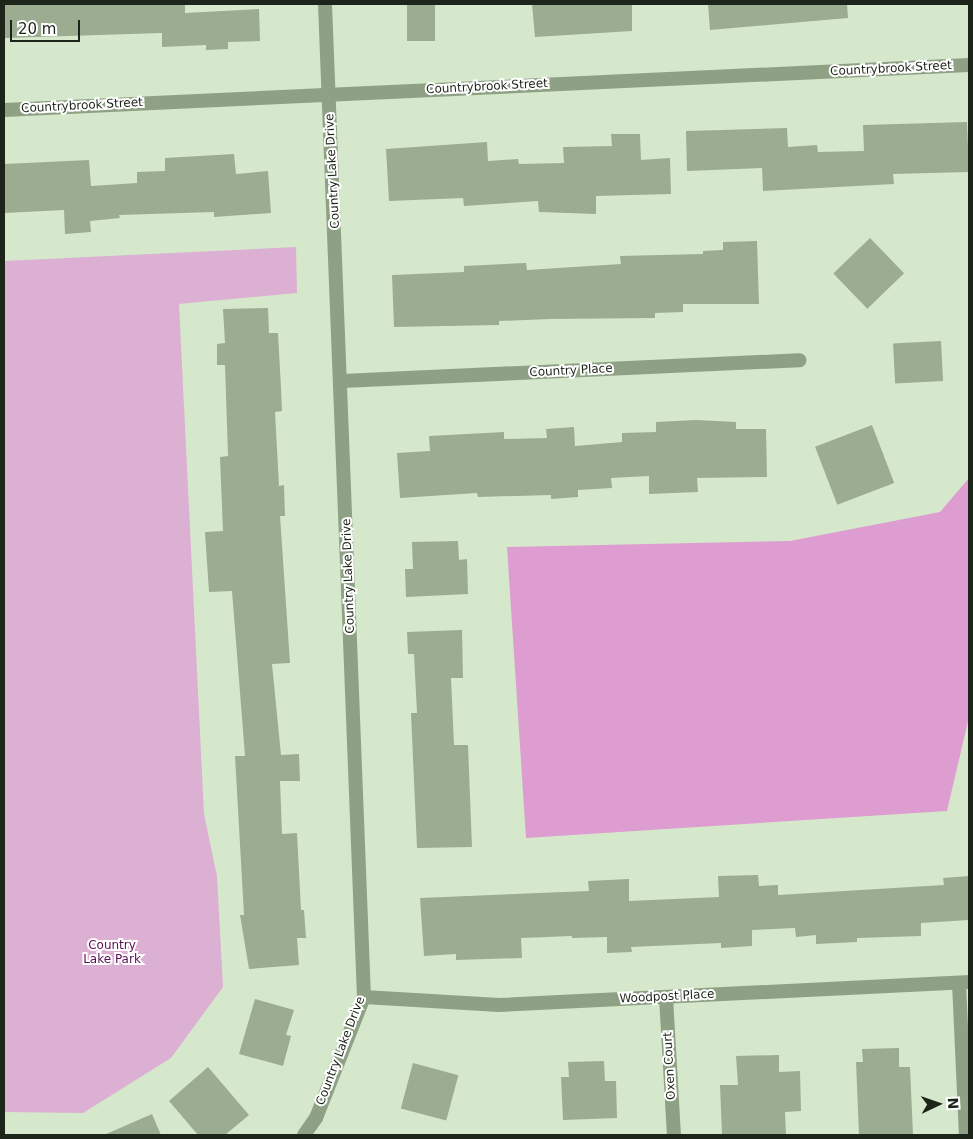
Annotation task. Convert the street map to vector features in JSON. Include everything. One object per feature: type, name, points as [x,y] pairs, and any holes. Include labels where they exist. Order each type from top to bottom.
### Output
[{"type":"street","name":"Country Lake Drive","points":[[304,1135],[316,1118],[364,997],[342,381],[325,4]]},
{"type":"street","name":"Countrybrook Street","points":[[4,110],[969,65]]},
{"type":"street","name":"Country Place","points":[[342,381],[800,360]]},
{"type":"street","name":"Woodpost Place","points":[[364,997],[500,1005],[964,982]]},
{"type":"street","points":[[964,982],[966,1135]]},
{"type":"street","name":"Oxen Court","points":[[666,997],[674,1135]]},
{"type":"green space","name":"Country Lake Park","points":[[296,247],[297,293],[179,304],[204,814],[217,876],[223,987],[171,1058],[83,1113],[4,1112],[4,261]]},
{"type":"shaded area","points":[[969,478],[969,717],[947,811],[526,838],[507,547],[790,541],[940,512]]},
{"type":"building","points":[[4,4],[185,4],[185,13],[259,9],[260,41],[228,42],[228,49],[206,50],[206,45],[162,47],[162,33],[4,38]]},
{"type":"building","points":[[407,4],[435,4],[435,41],[407,41]]},
{"type":"building","points":[[532,4],[632,4],[632,31],[535,37]]},
{"type":"building","points":[[708,4],[847,4],[848,18],[710,30]]},
{"type":"building","points":[[967,122],[969,172],[893,174],[894,184],[763,191],[762,168],[687,171],[686,131],[787,128],[788,147],[817,145],[818,152],[864,151],[863,125]]},
{"type":"building","points":[[611,134],[640,134],[641,160],[670,158],[671,194],[596,196],[596,214],[539,212],[538,201],[464,206],[463,198],[389,201],[386,149],[487,142],[488,161],[518,159],[519,164],[564,163],[563,147],[612,146]]},
{"type":"building","points":[[234,154],[236,174],[268,171],[271,213],[214,217],[214,212],[119,215],[120,218],[90,221],[91,232],[65,234],[64,210],[4,213],[4,164],[89,160],[91,186],[137,183],[137,172],[165,171],[165,158]]},
{"type":"building","points":[[870,238],[904,273],[867,309],[833,273]]},
{"type":"building","points":[[757,241],[759,304],[683,304],[683,312],[655,313],[655,318],[550,319],[499,321],[499,325],[394,327],[392,275],[464,272],[464,266],[526,263],[527,270],[621,264],[620,256],[703,254],[703,251],[723,250],[723,242]]},
{"type":"building","points":[[268,308],[269,333],[278,333],[282,411],[275,412],[279,486],[284,485],[285,516],[280,516],[290,663],[272,664],[281,755],[299,754],[300,781],[280,781],[282,834],[297,833],[301,910],[304,910],[306,938],[297,938],[299,965],[249,969],[240,915],[244,915],[235,756],[245,756],[232,591],[209,592],[205,532],[223,531],[220,457],[228,456],[225,365],[217,365],[217,344],[225,343],[223,309]]},
{"type":"building","points":[[941,341],[943,381],[895,383],[893,344]]},
{"type":"building","points":[[696,420],[736,422],[736,429],[766,429],[767,477],[697,478],[698,492],[649,494],[649,476],[611,478],[612,488],[578,490],[578,497],[551,499],[551,495],[478,497],[477,493],[400,498],[397,453],[430,451],[429,436],[504,432],[504,439],[547,438],[546,429],[574,427],[575,446],[622,442],[622,433],[656,432],[656,422]]},
{"type":"building","points":[[872,425],[894,483],[837,505],[815,447]]},
{"type":"building","points":[[458,541],[459,560],[467,559],[468,594],[406,597],[405,569],[413,569],[412,542]]},
{"type":"building","points":[[462,630],[463,678],[451,678],[454,745],[468,745],[472,847],[417,848],[411,713],[417,713],[414,654],[408,654],[407,632]]},
{"type":"building","points":[[758,875],[759,886],[778,885],[778,895],[944,885],[943,878],[969,876],[969,920],[921,923],[921,936],[857,938],[857,942],[816,944],[816,935],[796,937],[795,928],[752,930],[752,946],[721,948],[721,943],[631,947],[632,952],[607,953],[607,937],[572,938],[572,936],[521,938],[522,958],[456,960],[456,954],[424,956],[420,898],[589,891],[588,881],[629,879],[629,901],[719,897],[718,876]]},
{"type":"building","points":[[255,999],[294,1010],[286,1035],[291,1036],[283,1066],[239,1054]]},
{"type":"building","points":[[899,1048],[899,1067],[910,1067],[913,1135],[859,1135],[856,1062],[863,1062],[862,1049]]},
{"type":"building","points":[[779,1055],[779,1072],[800,1071],[801,1111],[785,1112],[786,1135],[722,1135],[720,1085],[738,1085],[736,1056]]},
{"type":"building","points":[[604,1061],[605,1081],[616,1081],[617,1118],[563,1120],[561,1077],[569,1077],[568,1062]]},
{"type":"building","points":[[413,1063],[458,1075],[446,1121],[401,1108]]},
{"type":"building","points":[[208,1067],[249,1115],[225,1135],[198,1135],[169,1101]]},
{"type":"building","points":[[152,1114],[161,1135],[104,1135]]}]
